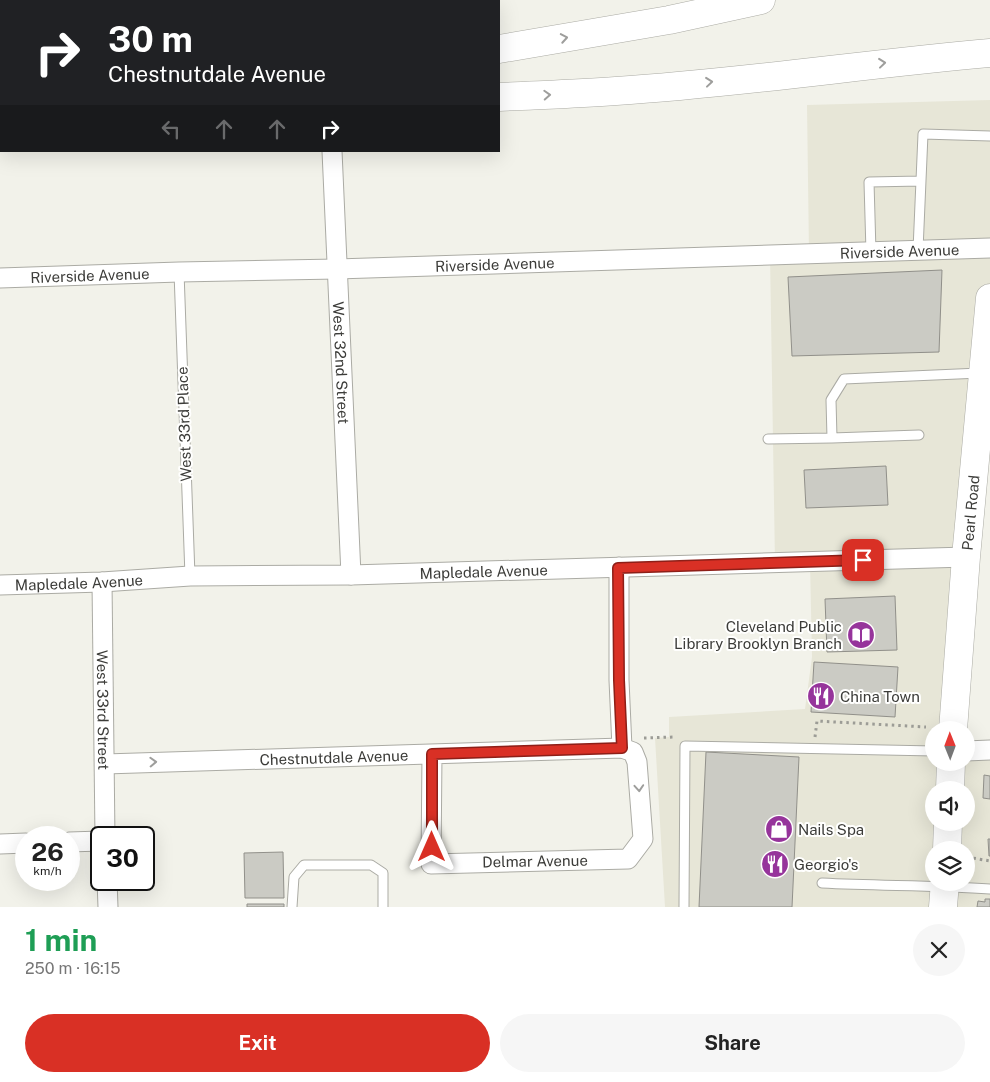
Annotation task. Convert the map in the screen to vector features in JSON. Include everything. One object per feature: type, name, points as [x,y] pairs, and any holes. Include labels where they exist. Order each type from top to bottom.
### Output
[{"type":"main road","points":[[500,49],[670,20],[761,0]]},
{"type":"main road","points":[[500,97],[660,87],[911,60],[990,54]]},
{"type":"main road","name":"Pearl Road","points":[[954,721],[966,557],[990,298]]},
{"type":"street","name":"West 32nd Street","points":[[332,152],[351,575]]},
{"type":"street","name":"Riverside Avenue","points":[[0,278],[990,248]]},
{"type":"street","name":"Mapledale Avenue","points":[[0,585],[102,582],[190,576],[351,575],[966,557]]},
{"type":"street","points":[[618,568],[622,748]]},
{"type":"street","name":"West 33rd Street","points":[[102,582],[105,826]]},
{"type":"street","name":"Chestnutdale Avenue","points":[[105,764],[622,748]]},
{"type":"street","name":"Delmar Avenue","points":[[432,754],[432,864],[628,859],[643,839],[638,762],[633,752],[622,748]]},
{"type":"street","points":[[975,751],[990,750]]},
{"type":"street","points":[[0,844],[15,843]]},
{"type":"street","points":[[107,891],[108,907]]},
{"type":"lane","points":[[918,250],[923,134],[990,136]]},
{"type":"lane","points":[[871,252],[869,182],[921,181]]},
{"type":"lane","name":"West 33rd Place","points":[[179,272],[190,576]]},
{"type":"lane","points":[[832,438],[831,400],[844,379],[983,373]]},
{"type":"lane","points":[[768,439],[920,435]]},
{"type":"lane","points":[[684,907],[685,746],[925,751]]},
{"type":"lane","points":[[292,907],[294,877],[304,865],[371,865],[383,873],[383,907]]},
{"type":"lane","points":[[822,883],[944,892],[990,890]]},
{"type":"path","points":[[815,741],[817,721],[925,727]]},
{"type":"path","points":[[638,738],[679,737]]},
{"type":"path","points":[[975,858],[990,861]]},
{"type":"shaded area","points":[[990,100],[990,298],[954,721],[925,721],[925,771],[975,771],[975,751],[990,750],[990,907],[665,907],[655,738],[669,737],[669,717],[805,709],[812,657],[810,562],[775,563],[770,255],[809,254],[807,105]]},
{"type":"building","points":[[942,270],[939,352],[792,356],[788,277]]},
{"type":"building","points":[[886,466],[888,505],[806,508],[804,470]]},
{"type":"building","name":"Cleveland Public Library Brooklyn Branch","points":[[895,596],[897,650],[827,652],[825,599]]},
{"type":"building","points":[[814,662],[898,667],[895,717],[811,712]]},
{"type":"building","points":[[706,752],[799,757],[792,907],[699,907]]},
{"type":"building","points":[[984,775],[990,776],[990,799],[983,798]]},
{"type":"building","points":[[988,839],[990,839],[990,856],[989,856]]},
{"type":"building","points":[[283,852],[284,898],[245,898],[244,853]]},
{"type":"building","points":[[985,899],[990,899],[990,907],[977,907],[978,901],[985,902]]},
{"type":"building","points":[[247,904],[284,904],[284,907],[247,907]]},
{"type":"place","name":"Cleveland Public Library Brooklyn Branch","points":[[861,635]]},
{"type":"place","name":"China Town","points":[[821,696]]},
{"type":"place","name":"Nails Spa","points":[[779,829]]},
{"type":"place","name":"Georgio's","points":[[775,864]]},
{"type":"route","points":[[432,847],[432,754],[622,748],[618,568],[863,560]]}]
